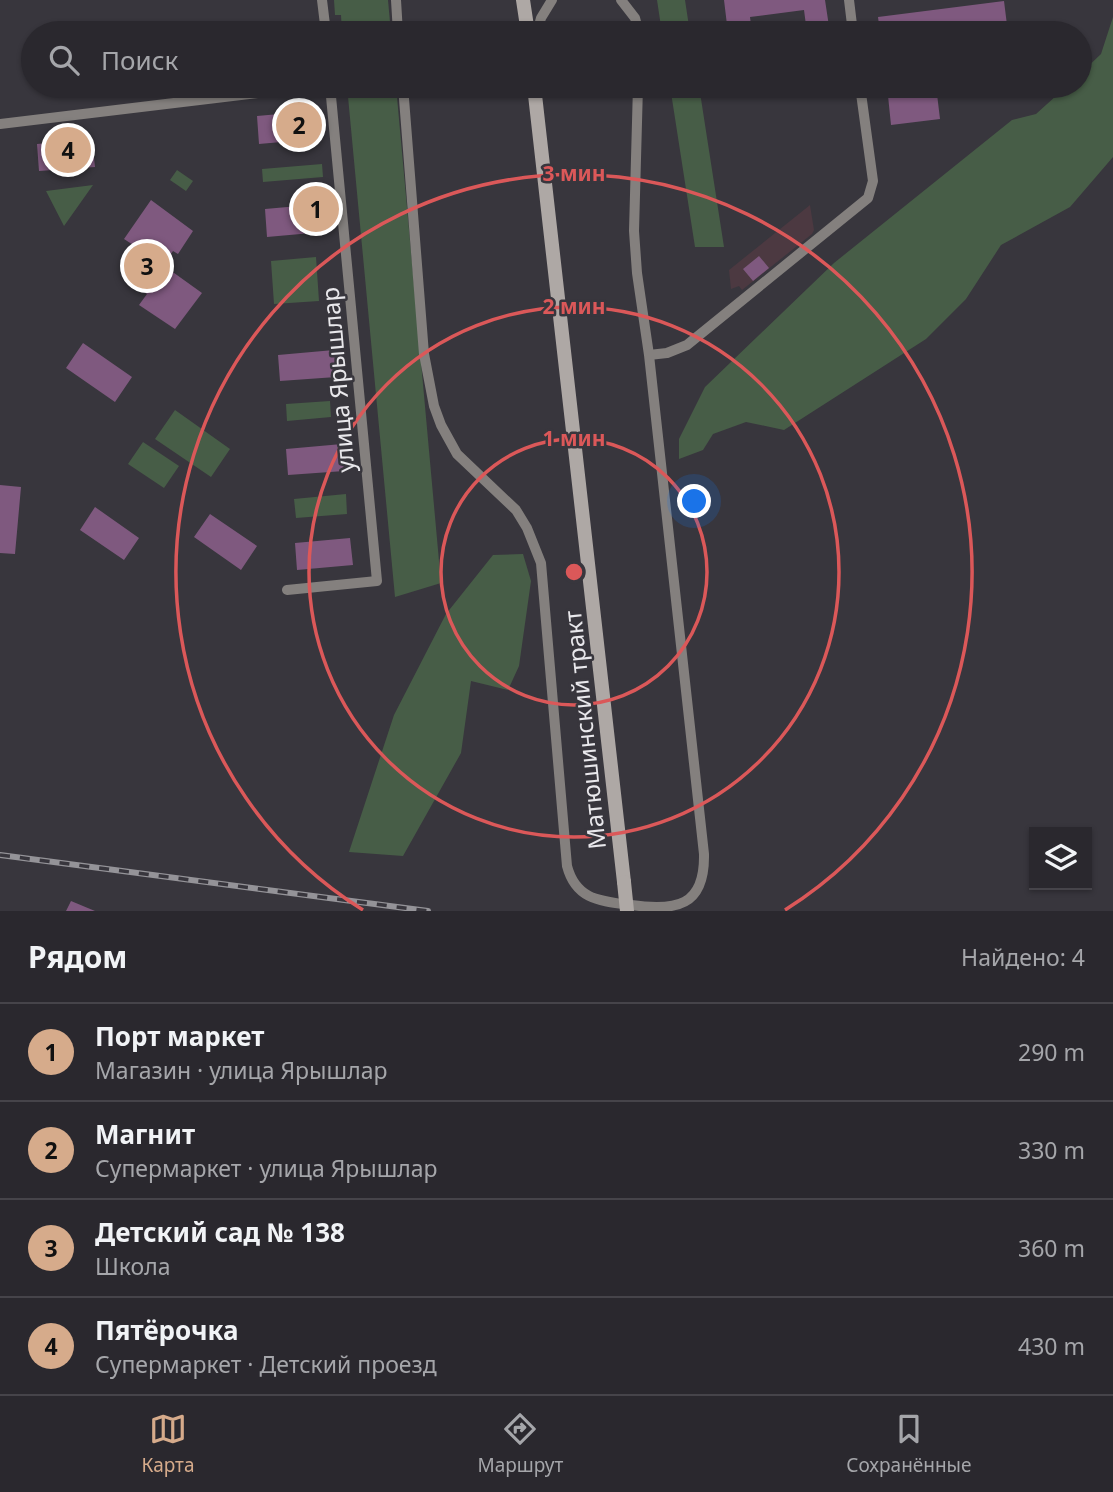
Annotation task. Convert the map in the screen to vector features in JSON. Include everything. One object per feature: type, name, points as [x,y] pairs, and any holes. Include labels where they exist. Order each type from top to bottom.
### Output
[{"type":"main road","points":[[523,0],[526,21]]},
{"type":"main road","name":"Матюшинский тракт","points":[[535,98],[627,911]]},
{"type":"street","points":[[323,0],[325,21]]},
{"type":"street","points":[[396,0],[397,21]]},
{"type":"street","points":[[540,21],[552,0]]},
{"type":"street","points":[[621,0],[636,21]]},
{"type":"street","points":[[849,0],[852,21]]},
{"type":"street","points":[[0,124],[216,98]]},
{"type":"street","name":"улица Ярышлар","points":[[287,590],[377,582],[331,98]]},
{"type":"street","points":[[404,98],[424,354],[434,406],[457,454],[516,510],[541,563],[570,877],[583,892],[602,901],[667,908],[687,900],[701,884],[704,854],[634,231],[638,98]]},
{"type":"street","points":[[649,355],[667,353],[687,345],[868,198],[873,181],[862,98]]},
{"type":"shaded area","points":[[810,205],[814,230],[812,234],[742,290],[739,286],[731,289],[729,270]]},
{"type":"green space","points":[[334,0],[388,0],[390,21],[341,21],[341,15],[335,15]]},
{"type":"green space","points":[[657,0],[685,0],[688,21],[660,21]]},
{"type":"green space","points":[[1113,17],[1113,157],[1070,207],[1001,245],[966,299],[926,339],[784,430],[746,422],[713,434],[703,450],[679,459],[679,439],[705,387],[834,263],[1012,120],[1036,114],[1054,98],[1092,98],[1092,63],[1101,54]]},
{"type":"green space","points":[[348,98],[397,98],[441,583],[395,597]]},
{"type":"green space","points":[[672,98],[701,98],[724,247],[695,247]]},
{"type":"green space","points":[[322,164],[323,177],[263,182],[262,169]]},
{"type":"green space","points":[[177,170],[193,181],[186,191],[170,180]]},
{"type":"green space","points":[[93,185],[64,226],[46,191]]},
{"type":"green space","points":[[316,257],[319,301],[274,304],[271,261]]},
{"type":"green space","points":[[330,401],[331,417],[287,421],[286,404]]},
{"type":"green space","points":[[175,410],[230,449],[211,477],[155,439]]},
{"type":"green space","points":[[143,442],[179,466],[164,488],[128,464]]},
{"type":"green space","points":[[346,494],[347,514],[296,518],[294,499]]},
{"type":"green space","points":[[523,554],[531,581],[519,666],[508,690],[471,681],[461,753],[403,856],[349,852],[394,715],[446,614],[493,555]]},
{"type":"building","points":[[724,0],[825,0],[828,21],[805,21],[804,10],[750,17],[750,21],[727,21]]},
{"type":"building","points":[[1004,1],[1006,21],[878,21],[878,17]]},
{"type":"building","points":[[888,98],[937,98],[940,119],[891,125]]},
{"type":"building","points":[[313,111],[315,139],[259,144],[257,116]]},
{"type":"building","points":[[92,139],[95,167],[39,171],[37,144]]},
{"type":"building","points":[[151,200],[193,231],[178,254],[173,251],[163,265],[202,293],[175,329],[139,305],[147,294],[141,290],[147,282],[131,271],[144,252],[124,239]]},
{"type":"building","points":[[321,204],[323,232],[267,237],[265,209]]},
{"type":"building","points":[[759,256],[769,268],[753,281],[743,269]]},
{"type":"building","points":[[83,343],[132,377],[115,402],[66,368]]},
{"type":"building","points":[[334,350],[336,377],[280,381],[278,355]]},
{"type":"building","points":[[342,444],[344,471],[288,475],[286,449]]},
{"type":"building","points":[[0,485],[21,487],[15,554],[0,553]]},
{"type":"building","points":[[95,507],[139,538],[124,560],[80,530]]},
{"type":"building","points":[[210,514],[257,546],[241,570],[194,537]]},
{"type":"building","points":[[350,538],[353,565],[297,570],[295,543]]},
{"type":"building","points":[[71,901],[95,911],[66,911]]},
{"type":"railway","points":[[0,855],[428,911]]},
{"type":"place","name":"Магнит","points":[[299,125]]},
{"type":"place","name":"Пятёрочка","points":[[68,150]]},
{"type":"place","name":"Порт маркет","points":[[316,209]]},
{"type":"place","name":"Детский сад № 138","points":[[147,266]]}]
